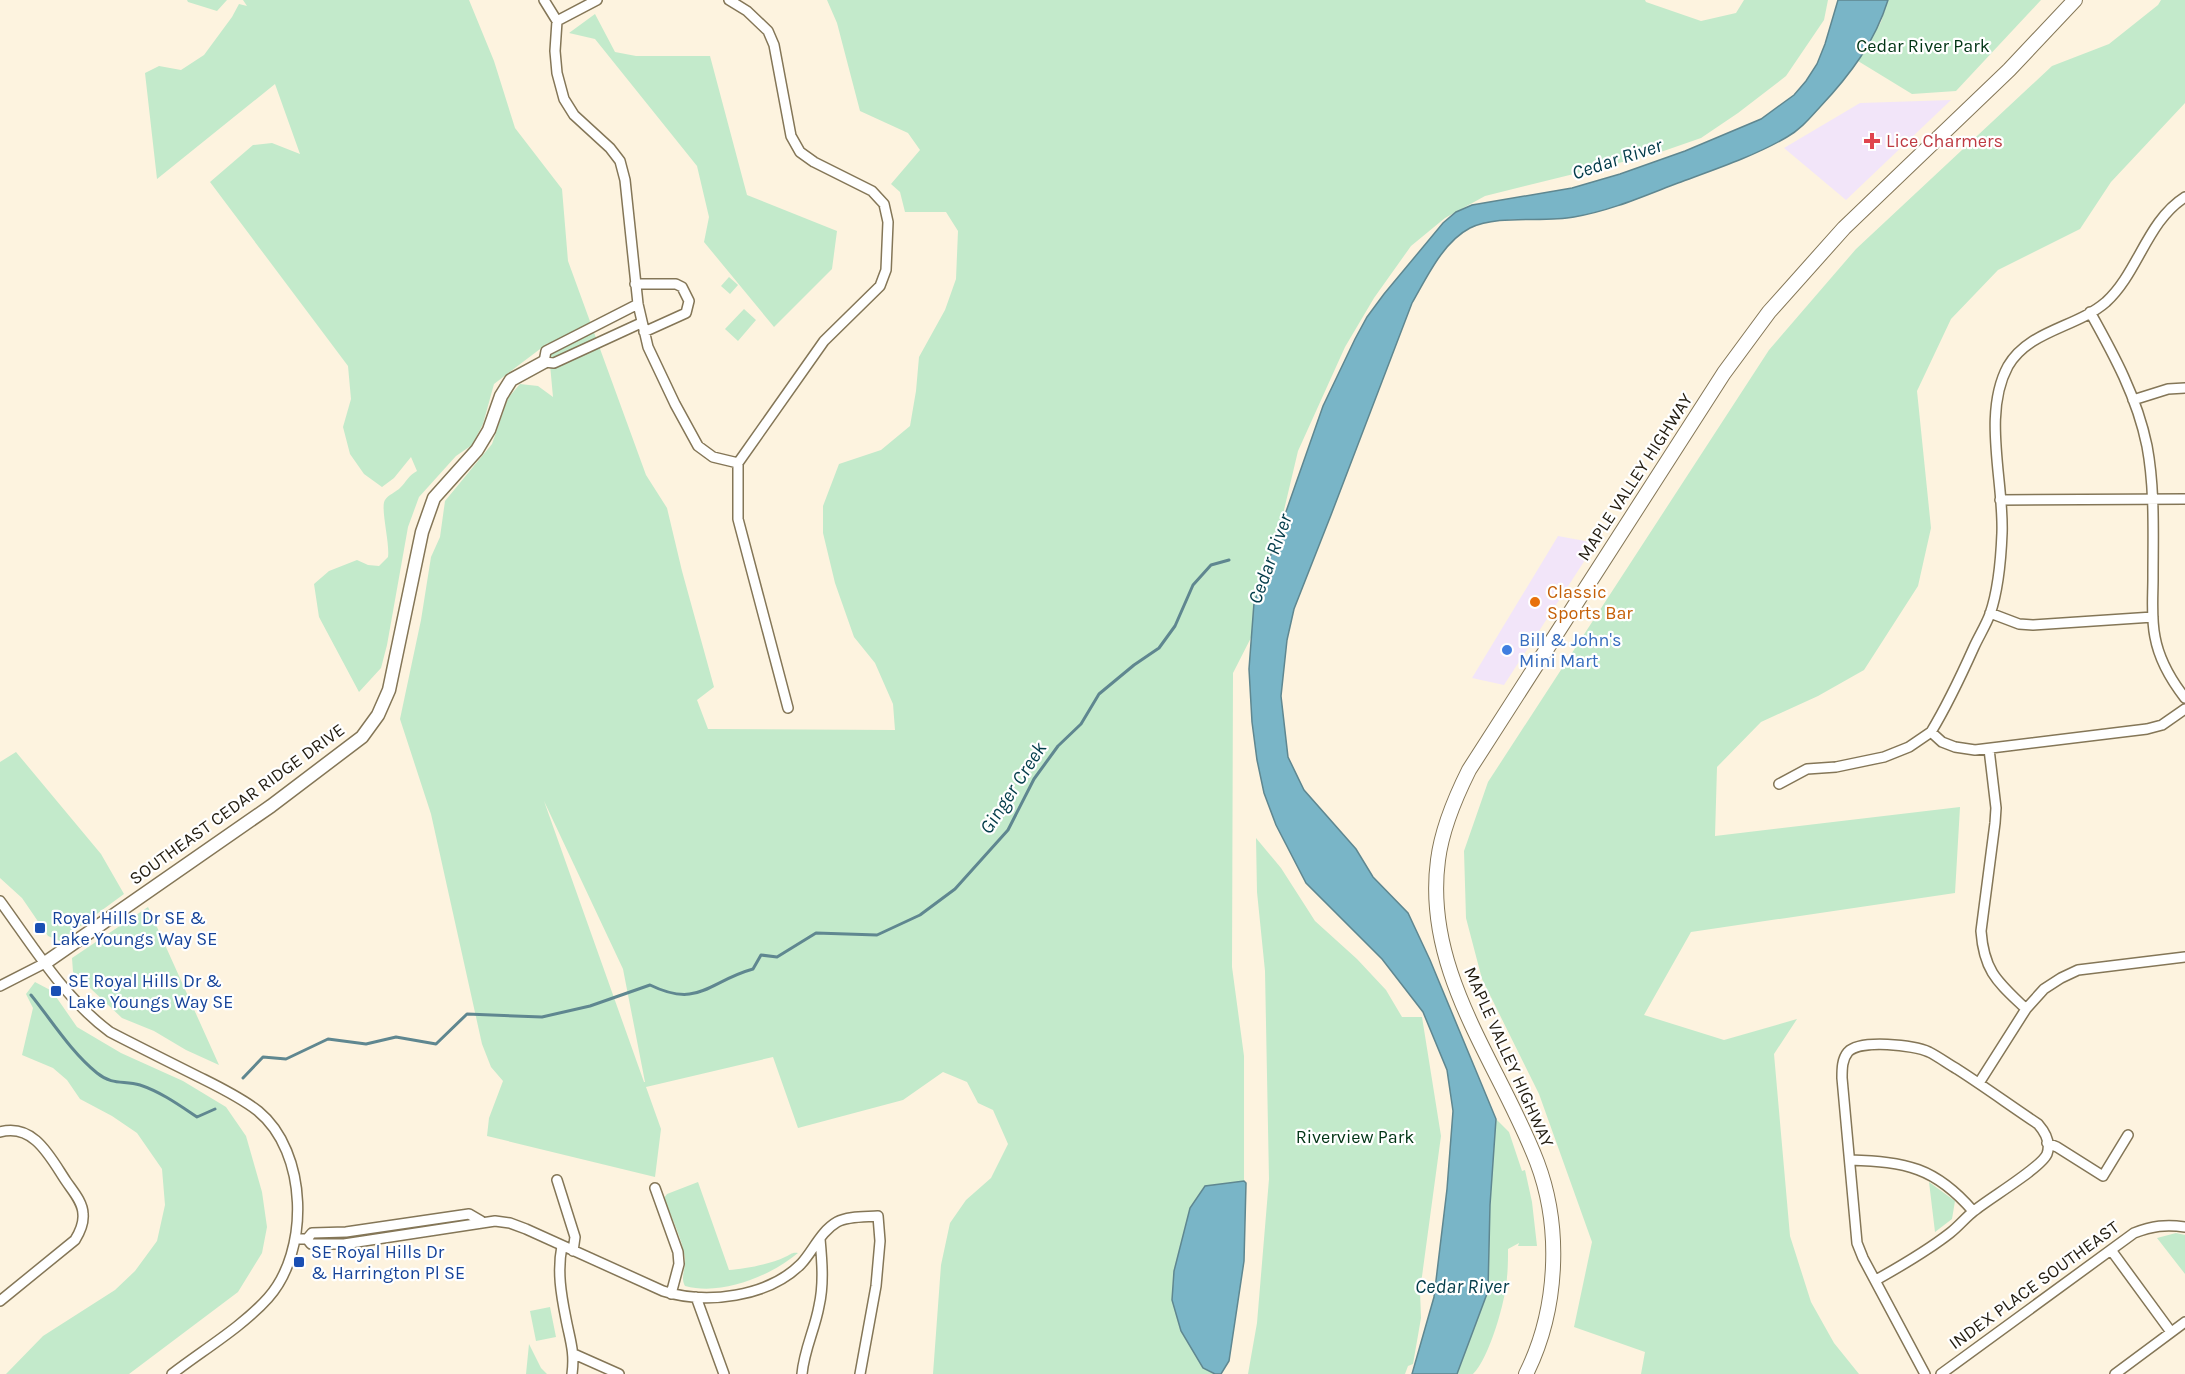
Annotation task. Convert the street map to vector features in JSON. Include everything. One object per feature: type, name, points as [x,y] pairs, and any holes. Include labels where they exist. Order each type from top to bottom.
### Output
[{"type":"main road","name":"MAPLE VALLEY HIGHWAY","points":[[1526,1374],[1545,1320],[1550,1296],[1553,1271],[1551,1222],[1538,1164],[1467,1016],[1446,959],[1438,923],[1438,860],[1451,810],[1473,763],[1614,541],[1742,347],[1790,286],[1844,228],[2009,70],[2075,0]]},
{"type":"street","points":[[544,0],[557,21],[555,51],[557,73],[564,99],[574,114],[610,148],[620,161],[638,304],[648,347],[698,446],[712,457],[738,463]]},
{"type":"street","points":[[557,21],[597,0]]},
{"type":"street","points":[[729,0],[768,31],[774,45],[791,136],[800,152],[814,162],[872,191],[884,204],[888,222],[886,270],[880,286],[824,341],[738,463],[738,519],[788,708]]},
{"type":"street","points":[[1779,784],[1807,769],[1836,767],[1884,757],[1909,747],[1931,732],[1958,685],[1990,614],[2001,554],[2002,529],[1996,408],[2000,387],[2008,366],[2024,346],[2105,302],[2115,291],[2166,214],[2185,197]]},
{"type":"street","name":"SOUTHEAST CEDAR RIDGE DRIVE","points":[[45,963],[271,806],[362,737],[378,715],[389,690],[422,532],[434,498],[477,450],[489,430],[501,396],[511,380],[544,362],[554,363],[686,313],[689,301],[682,287],[635,284]]},
{"type":"street","name":"SOUTHEAST CEDAR RIDGE DRIVE","points":[[544,362],[546,351],[638,304]]},
{"type":"street","points":[[2090,312],[2116,359],[2133,400],[2147,446],[2153,499],[2155,638],[2169,676],[2185,698]]},
{"type":"street","points":[[2133,400],[2168,388],[2185,388]]},
{"type":"street","points":[[2000,500],[2185,499]]},
{"type":"street","points":[[1990,614],[2019,624],[2033,625],[2153,617]]},
{"type":"street","points":[[1931,732],[1942,742],[1955,747],[1989,749],[2147,729],[2162,725],[2185,709]]},
{"type":"street","points":[[1989,749],[1996,808],[1981,931],[1982,947],[1986,963],[1997,981],[2026,1009]]},
{"type":"street","points":[[0,901],[45,963],[91,1018],[110,1032],[237,1097],[259,1112],[285,1149],[297,1194],[295,1239],[289,1262],[269,1296],[251,1314],[172,1374]]},
{"type":"street","points":[[1979,1083],[2026,1009],[2044,989],[2078,970],[2185,957]]},
{"type":"street","points":[[0,986],[45,963]]},
{"type":"street","points":[[1876,1280],[1951,1232],[1973,1211],[2037,1166],[2047,1154],[2045,1132],[2038,1124],[1979,1083],[1928,1052],[1911,1047],[1877,1044],[1858,1046],[1848,1052],[1843,1063],[1842,1078],[1857,1243],[1863,1258],[1925,1374]]},
{"type":"street","points":[[0,1132],[16,1130],[42,1144],[84,1212],[81,1228],[75,1240],[0,1301]]},
{"type":"street","points":[[2047,1143],[2103,1176],[2128,1136]]},
{"type":"street","points":[[1850,1160],[1888,1161],[1918,1168],[1953,1190],[1973,1211]]},
{"type":"street","points":[[557,1180],[575,1237],[573,1251]]},
{"type":"street","points":[[655,1188],[678,1252],[679,1264],[671,1294]]},
{"type":"street","points":[[295,1239],[307,1239],[312,1233],[346,1232],[469,1214],[481,1221],[510,1223],[671,1294],[696,1297],[728,1296],[770,1285],[786,1276],[800,1264],[828,1229],[838,1222],[878,1216],[880,1241],[876,1286],[860,1374]]},
{"type":"street","name":"INDEX PLACE SOUTHEAST","points":[[1941,1374],[2134,1233],[2152,1226],[2185,1227]]},
{"type":"street","points":[[802,1374],[806,1345],[819,1306],[822,1286],[820,1239]]},
{"type":"street","points":[[562,1246],[558,1264],[559,1282],[574,1354],[572,1374]]},
{"type":"street","points":[[2111,1250],[2171,1332]]},
{"type":"street","points":[[696,1297],[724,1374]]},
{"type":"street","points":[[2115,1374],[2185,1322]]},
{"type":"street","points":[[574,1354],[619,1374]]},
{"type":"shaded area","points":[[1951,100],[1846,200],[1784,148],[1860,103]]},
{"type":"shaded area","points":[[1558,536],[1596,543],[1504,685],[1472,678]]},
{"type":"green space","points":[[187,0],[227,0],[217,11]]},
{"type":"green space","points":[[243,0],[469,0],[494,61],[515,128],[562,189],[568,261],[646,475],[667,508],[714,687],[697,700],[708,729],[895,730],[893,704],[875,663],[854,637],[835,583],[823,533],[823,506],[839,464],[881,450],[910,426],[919,357],[945,310],[956,279],[958,231],[946,212],[905,212],[900,192],[891,184],[920,150],[908,133],[860,111],[837,23],[827,0],[1645,0],[1701,21],[1736,13],[1744,0],[1828,0],[1824,20],[1786,76],[1701,138],[1655,154],[1485,196],[1445,218],[1411,246],[1374,298],[1345,347],[1298,451],[1261,618],[1233,673],[1232,967],[1244,1056],[1244,1181],[1205,1186],[1190,1208],[1174,1271],[1172,1300],[1203,1368],[1215,1374],[933,1374],[941,1265],[950,1223],[966,1200],[991,1178],[1008,1144],[993,1110],[978,1103],[967,1082],[943,1072],[903,1100],[798,1128],[773,1057],[646,1087],[661,1129],[655,1177],[487,1136],[489,1118],[503,1081],[491,1067],[482,1044],[431,814],[400,719],[421,620],[431,557],[440,537],[445,501],[492,444],[508,398],[520,384],[538,386],[553,397],[548,343],[494,384],[483,424],[472,445],[456,456],[419,497],[408,527],[381,668],[359,692],[319,617],[314,584],[329,571],[357,560],[368,565],[379,566],[388,557],[385,500],[417,471],[411,457],[394,478],[382,487],[364,474],[350,454],[343,427],[351,399],[348,366],[210,182],[253,145],[272,143],[300,154],[275,84],[157,179],[145,73],[159,66],[181,70],[204,55],[239,4],[247,6]],"holes":[[[544,801],[623,969],[645,1082]]]},
{"type":"green space","name":"Cedar River Park","points":[[1888,0],[2041,0],[1956,91],[1912,94],[1858,61],[1881,22]]},
{"type":"green space","points":[[2161,0],[2185,0],[2185,103],[2111,182],[2080,229],[1998,270],[1951,319],[1917,391],[1931,528],[1918,586],[1864,670],[1818,696],[1761,722],[1717,767],[1715,836],[1960,807],[1955,893],[1691,932],[1644,1015],[1724,1040],[1797,1019],[1774,1054],[1790,1236],[1811,1302],[1834,1343],[1859,1374],[1641,1374],[1645,1352],[1574,1327],[1592,1242],[1539,1094],[1482,979],[1466,918],[1464,851],[1488,782],[1769,350],[1856,249],[2052,66],[2109,44],[2158,5]]},
{"type":"green space","points":[[595,14],[615,52],[636,56],[710,56],[747,195],[837,231],[832,269],[774,327],[704,242],[709,217],[697,166],[595,39],[569,33]]},
{"type":"green space","points":[[729,277],[738,285],[730,294],[721,286]]},
{"type":"green space","points":[[744,309],[756,320],[738,341],[725,329]]},
{"type":"green space","points":[[16,752],[101,854],[124,894],[60,941],[48,936],[22,898],[0,878],[0,762]]},
{"type":"green space","name":"Riverview Park","points":[[1256,838],[1281,868],[1315,921],[1357,959],[1386,990],[1402,1017],[1422,1017],[1441,1136],[1420,1291],[1421,1318],[1413,1364],[1408,1366],[1405,1374],[1248,1374],[1257,1323],[1269,1179],[1265,971],[1257,892]]},
{"type":"green space","points":[[148,907],[219,1065],[186,1050],[154,1031],[122,1018],[73,972],[72,958]]},
{"type":"green space","points":[[35,982],[52,991],[77,1027],[121,1053],[183,1081],[226,1107],[246,1136],[262,1192],[267,1227],[262,1253],[238,1292],[129,1374],[6,1374],[43,1336],[115,1290],[135,1271],[157,1241],[165,1205],[162,1169],[137,1133],[80,1099],[67,1080],[53,1068],[22,1055],[33,1008],[26,994]]},
{"type":"green space","points":[[1496,1119],[1509,1132],[1522,1171],[1525,1170],[1532,1202],[1537,1246],[1518,1246],[1519,1243],[1508,1249],[1506,1287],[1491,1343],[1473,1374],[1457,1374],[1488,1291],[1490,1205]]},
{"type":"green space","points":[[698,1182],[729,1270],[765,1264],[792,1253],[798,1253],[774,1269],[745,1282],[715,1288],[685,1286],[683,1279],[684,1250],[664,1198],[667,1194]]},
{"type":"green space","points":[[1929,1182],[1955,1201],[1952,1219],[1935,1232]]},
{"type":"green space","points":[[2176,1233],[2185,1235],[2185,1274],[2157,1238]]},
{"type":"green space","points":[[550,1307],[556,1337],[536,1341],[530,1311]]},
{"type":"green space","points":[[529,1344],[541,1368],[547,1374],[526,1374]]},
{"type":"water","name":"Cedar River","points":[[1838,0],[1888,0],[1869,44],[1851,70],[1831,95],[1792,134],[1734,162],[1614,207],[1562,219],[1494,221],[1470,228],[1452,242],[1436,261],[1412,303],[1294,609],[1287,640],[1281,696],[1288,757],[1304,790],[1356,849],[1373,877],[1408,913],[1496,1119],[1490,1205],[1488,1291],[1457,1374],[1412,1374],[1434,1297],[1447,1189],[1453,1111],[1447,1070],[1423,1012],[1382,959],[1306,883],[1276,825],[1264,793],[1252,722],[1249,669],[1254,603],[1323,406],[1355,339],[1367,317],[1384,294],[1443,223],[1456,212],[1472,205],[1572,188],[1620,174],[1685,151],[1761,119],[1794,95],[1817,64]]},
{"type":"water","points":[[1244,1181],[1246,1183],[1244,1261],[1229,1361],[1221,1374],[1215,1374],[1203,1368],[1181,1331],[1172,1300],[1174,1271],[1190,1208],[1205,1186]]},
{"type":"waterway","name":"Ginger Creek","points":[[243,1078],[263,1057],[286,1059],[328,1039],[366,1044],[396,1037],[436,1044],[467,1014],[542,1017],[590,1006],[650,985],[667,992],[693,994],[753,969],[761,955],[777,957],[816,933],[877,935],[920,915],[955,889],[1008,830],[1034,779],[1058,746],[1081,724],[1099,694],[1159,648],[1175,626],[1193,585],[1211,565],[1229,560]]},
{"type":"waterway","name":"Ginger Creek","points":[[31,995],[79,1056],[103,1077],[148,1088],[197,1117],[215,1109]]},
{"type":"place","name":"Lice Charmers","points":[[1872,141]]},
{"type":"place","name":"Classic Sports Bar","points":[[1535,602]]},
{"type":"place","name":"Bill & John's Mini Mart","points":[[1507,650]]},
{"type":"place","name":"Royal Hills Dr SE & Lake Youngs Way SE","points":[[40,928]]},
{"type":"place","name":"SE Royal Hills Dr & Lake Youngs Way SE","points":[[56,991]]},
{"type":"place","name":"SE Royal Hills Dr & Harrington Pl SE","points":[[299,1262]]}]
